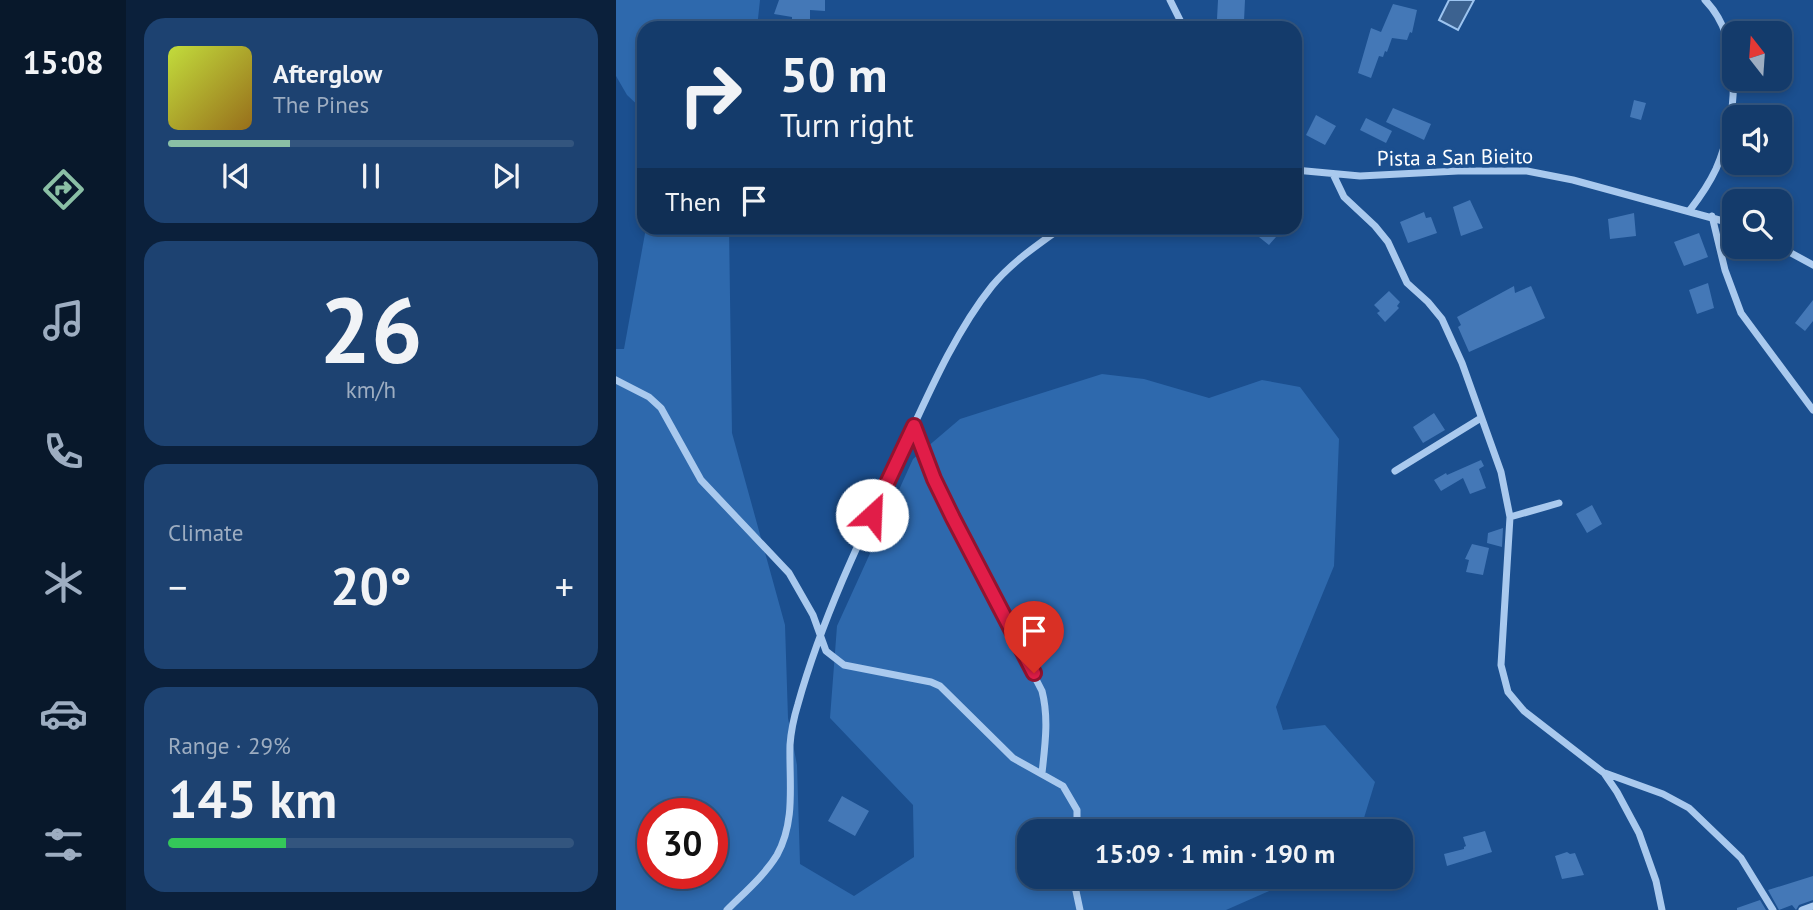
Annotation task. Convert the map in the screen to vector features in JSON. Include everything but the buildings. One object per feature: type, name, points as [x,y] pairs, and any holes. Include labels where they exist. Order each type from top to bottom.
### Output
[{"type":"street","points":[[1170,0],[1180,21]]},
{"type":"street","points":[[1690,210],[1717,168],[1731,114],[1730,47],[1722,22],[1705,0]]},
{"type":"street","name":"Pista a San Bieito","points":[[1302,171],[1360,176],[1527,171],[1573,180],[1722,220]]},
{"type":"street","points":[[1333,174],[1344,197],[1388,242],[1408,283],[1442,319],[1462,363],[1501,472],[1510,517],[1501,665],[1508,692],[1524,711],[1604,773],[1639,833],[1656,881],[1662,910]]},
{"type":"street","points":[[1712,216],[1725,270],[1741,313],[1813,410]]},
{"type":"street","points":[[727,910],[768,867],[782,844],[790,808],[790,742],[793,721],[808,670],[861,537],[914,426],[959,338],[992,286],[1052,235]]},
{"type":"street","points":[[1792,254],[1813,265]]},
{"type":"street","points":[[616,380],[649,397],[661,408],[701,480],[789,573],[813,615],[826,651],[844,665],[940,686],[1013,758],[1063,786],[1073,800],[1077,819]]},
{"type":"street","points":[[1395,471],[1481,418]]},
{"type":"street","points":[[914,426],[934,479],[1042,691],[1047,723],[1042,773]]},
{"type":"street","points":[[1510,517],[1559,503]]},
{"type":"street","points":[[1604,773],[1663,794],[1689,808],[1741,858],[1773,910]]},
{"type":"street","points":[[1076,889],[1080,910]]},
{"type":"street","points":[[1802,910],[1813,906]]},
{"type":"shaded area","points":[[616,0],[760,0],[758,21],[637,21],[637,104],[627,95],[616,76]]},
{"type":"shaded area","points":[[1449,0],[1474,0],[1458,30],[1439,20]]},
{"type":"shaded area","points":[[645,235],[729,235],[732,433],[785,625],[788,718],[797,765],[800,864],[854,896],[914,857],[913,805],[830,718],[837,626],[913,459],[960,419],[1102,374],[1144,379],[1209,398],[1262,380],[1300,387],[1339,439],[1334,566],[1276,707],[1283,730],[1325,725],[1375,782],[1364,819],[1017,819],[1017,889],[1274,889],[1226,910],[616,910],[616,349],[624,349]]},
{"type":"route","points":[[872,515],[914,426],[934,479],[1034,673]]}]
